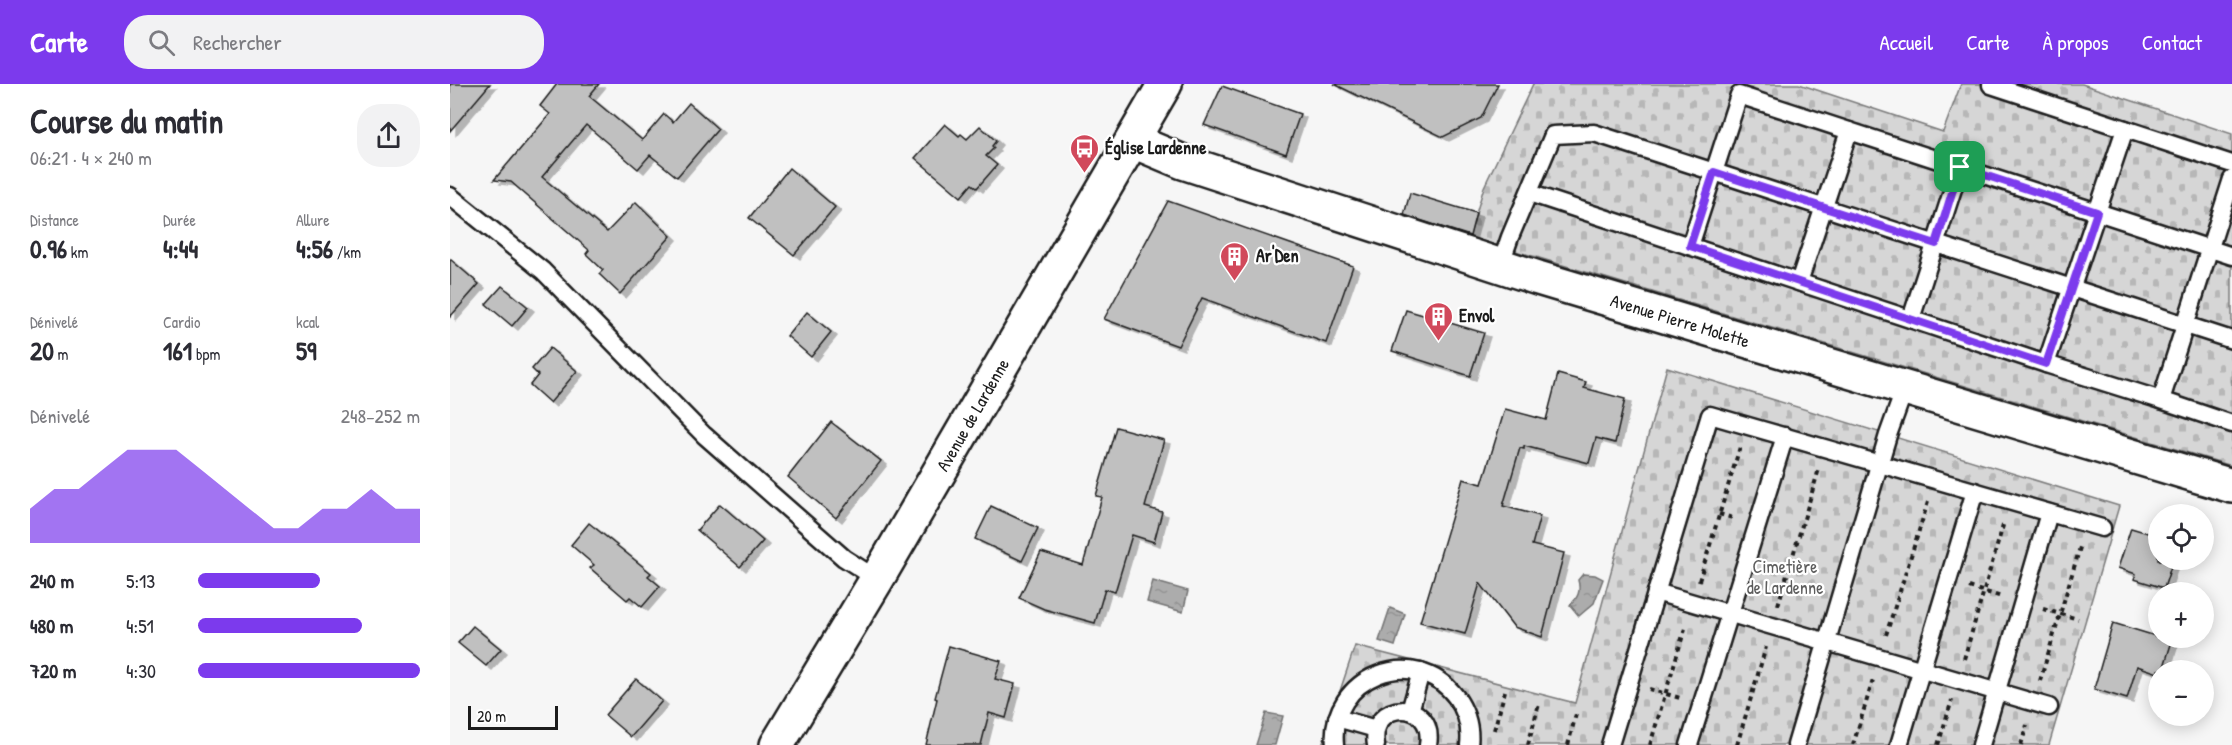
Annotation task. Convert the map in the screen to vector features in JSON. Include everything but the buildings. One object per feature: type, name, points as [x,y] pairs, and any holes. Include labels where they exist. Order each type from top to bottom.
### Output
[{"type":"street","name":"Avenue de Lardenne","points":[[777,745],[877,579],[1165,84]]},
{"type":"street","name":"Avenue Pierre Molette","points":[[1133,141],[1183,162],[1500,266],[2232,486]]},
{"type":"lane","points":[[1991,85],[2232,164]]},
{"type":"lane","points":[[1690,246],[1739,95],[2232,256]]},
{"type":"lane","points":[[2046,364],[2125,129]]},
{"type":"lane","points":[[1799,282],[1849,131]]},
{"type":"lane","points":[[1500,266],[1553,135],[1594,133],[2232,340]]},
{"type":"lane","points":[[1911,319],[1960,167]]},
{"type":"lane","points":[[2161,400],[2232,179]]},
{"type":"lane","points":[[1529,193],[2232,424]]},
{"type":"lane","points":[[450,196],[543,271],[713,442],[844,558],[877,579]]},
{"type":"lane","points":[[1796,745],[1905,388]]},
{"type":"lane","points":[[1610,745],[1710,415],[2095,526]]},
{"type":"lane","points":[[1689,745],[1785,436]]},
{"type":"lane","points":[[1899,745],[1975,491]]},
{"type":"lane","points":[[1981,745],[2049,513]]},
{"type":"lane","points":[[1656,591],[2041,705]]},
{"type":"lane","points":[[1335,745],[1337,718],[1344,702],[1355,688],[1369,678],[1386,671],[1404,669],[1421,672],[1444,684],[1461,704],[1468,721],[1468,745]]},
{"type":"lane","points":[[1410,711],[1421,672]]},
{"type":"lane","points":[[1337,718],[1376,737],[1378,723],[1389,713],[1410,711],[1416,713],[1426,724],[1429,745]]},
{"type":"path","points":[[1737,745],[1826,448]]},
{"type":"path","points":[[1853,745],[1935,480]]},
{"type":"path","points":[[1938,745],[2011,501]]},
{"type":"path","points":[[2021,745],[2041,705],[2095,526]]},
{"type":"path","points":[[1629,682],[1702,704]]},
{"type":"path","points":[[1493,734],[1505,691]]},
{"type":"path","points":[[1528,745],[1539,704]]},
{"type":"path","points":[[1568,745],[1576,714]]},
{"type":"green space","points":[[1533,84],[1799,84],[1943,132],[1961,84],[2082,84],[2232,134],[2232,466],[1469,237],[1484,187]]},
{"type":"green space","name":"Cimetière de Lardenne","points":[[1667,367],[2119,506],[2049,745],[1322,745],[1355,646],[1575,703]]},
{"type":"water","points":[[1583,574],[1595,575],[1603,579],[1594,603],[1579,616],[1570,605],[1578,594],[1578,580]]},
{"type":"water","points":[[1153,581],[1188,591],[1183,612],[1147,602]]},
{"type":"water","points":[[1390,608],[1405,614],[1395,646],[1379,641]]},
{"type":"water","points":[[1266,713],[1283,716],[1275,745],[1256,745]]},
{"type":"place","name":"Église Lardenne","points":[[1084,174]]},
{"type":"place","name":"Ar'Den","points":[[1235,282]]},
{"type":"place","name":"Envol","points":[[1438,342]]},
{"type":"route","points":[[1960,167],[2097,212],[2046,364],[1690,246],[1714,172],[1936,244],[1960,167]]}]
